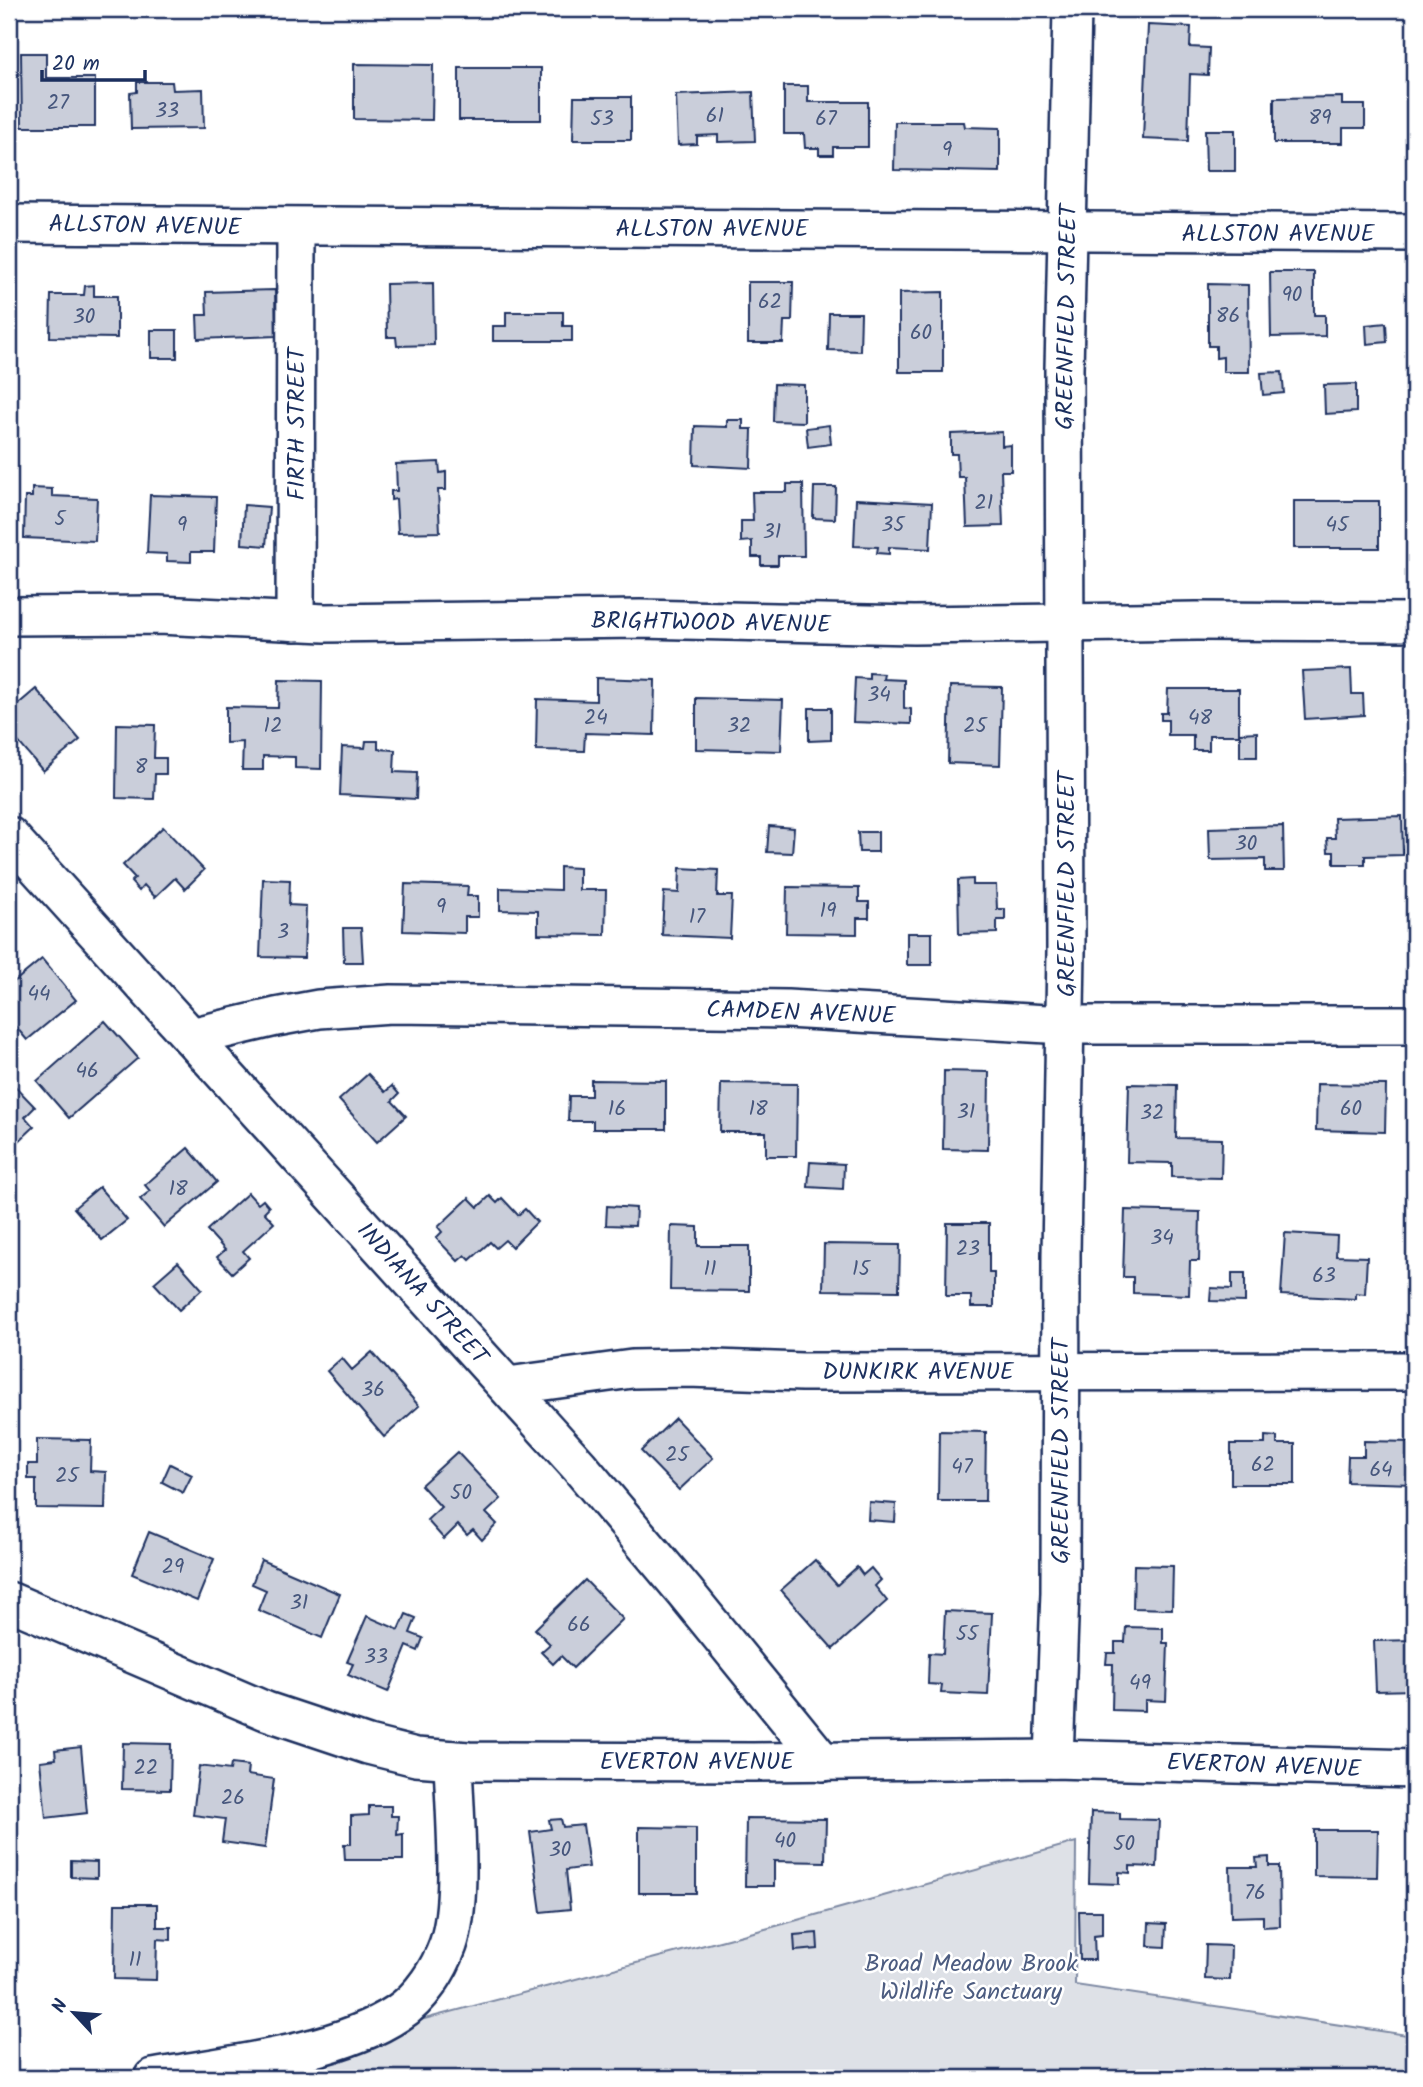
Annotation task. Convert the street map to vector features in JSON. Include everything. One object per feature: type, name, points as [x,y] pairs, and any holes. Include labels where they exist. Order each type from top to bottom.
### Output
[{"type":"street","name":"GREENFIELD STREET","points":[[1054,1759],[1060,1592],[1065,1025],[1066,231],[1072,9]]},
{"type":"street","name":"ALLSTON AVENUE","points":[[9,224],[1414,233]]},
{"type":"street","name":"FIRTH STREET","points":[[295,622],[296,227]]},
{"type":"street","name":"BRIGHTWOOD AVENUE","points":[[9,616],[159,615],[295,622],[640,619],[914,625],[1066,621],[1414,622]]},
{"type":"street","name":"INDIANA STREET","points":[[9,836],[616,1508],[823,1762]]},
{"type":"street","name":"CAMDEN AVENUE","points":[[191,1037],[319,1009],[391,1004],[788,1009],[1065,1025],[1414,1026]]},
{"type":"street","name":"DUNKIRK AVENUE","points":[[508,1386],[643,1369],[1414,1370]]},
{"type":"street","name":"EVERTON AVENUE","points":[[9,1601],[265,1711],[368,1745],[416,1757],[453,1760],[823,1762],[1054,1759],[1414,1769]]},
{"type":"street","points":[[153,2078],[302,2051],[379,2024],[413,2001],[434,1973],[449,1944],[456,1892],[453,1760]]},
{"type":"green space","name":"Broad Meadow Brook Wildlife Sanctuary","points":[[1076,1842],[1075,1985],[1414,2036],[1414,2078],[201,2078],[769,1928]]},
{"type":"building","points":[[894,9],[923,9],[923,13],[894,13]]},
{"type":"building","points":[[1148,25],[1191,27],[1190,47],[1209,48],[1208,75],[1190,74],[1188,141],[1143,139]]},
{"type":"building","points":[[21,53],[46,53],[46,78],[95,78],[95,127],[22,127]]},
{"type":"building","points":[[354,64],[433,65],[432,120],[354,119]]},
{"type":"building","points":[[459,68],[541,68],[541,120],[459,120]]},
{"type":"building","points":[[137,82],[172,82],[173,90],[203,89],[204,128],[131,129],[130,93],[137,92]]},
{"type":"building","points":[[784,86],[808,86],[808,102],[868,102],[868,147],[833,147],[833,155],[819,155],[819,148],[805,148],[804,134],[784,134]]},
{"type":"building","points":[[753,92],[755,141],[718,142],[718,135],[697,136],[697,144],[678,145],[676,95]]},
{"type":"building","points":[[574,97],[631,97],[631,140],[573,140]]},
{"type":"building","points":[[1342,97],[1342,105],[1365,105],[1365,128],[1343,128],[1343,143],[1274,143],[1274,98]]},
{"type":"building","points":[[895,122],[964,122],[965,127],[1000,128],[1000,172],[894,170]]},
{"type":"building","points":[[1205,130],[1235,130],[1235,171],[1206,171]]},
{"type":"building","points":[[1270,272],[1314,272],[1314,315],[1325,315],[1325,336],[1271,337]]},
{"type":"building","points":[[748,282],[793,282],[792,321],[784,321],[783,343],[748,343]]},
{"type":"building","points":[[433,283],[434,345],[397,346],[396,337],[387,337],[386,284]]},
{"type":"building","points":[[1208,284],[1248,285],[1249,372],[1223,372],[1223,357],[1216,358],[1216,346],[1208,346]]},
{"type":"building","points":[[94,285],[94,296],[117,296],[117,338],[50,337],[51,295],[84,295],[85,286]]},
{"type":"building","points":[[275,290],[276,336],[198,339],[197,315],[207,315],[206,292]]},
{"type":"building","points":[[943,292],[943,372],[899,372],[899,293]]},
{"type":"building","points":[[506,312],[563,312],[563,326],[572,326],[572,341],[493,341],[493,326],[506,326]]},
{"type":"building","points":[[829,313],[861,313],[860,351],[828,350]]},
{"type":"building","points":[[1386,323],[1387,342],[1367,344],[1366,325]]},
{"type":"building","points":[[151,330],[177,330],[177,358],[151,358]]},
{"type":"building","points":[[1282,372],[1284,393],[1263,395],[1261,373]]},
{"type":"building","points":[[774,384],[804,385],[804,422],[773,421]]},
{"type":"building","points":[[1356,384],[1356,412],[1325,414],[1324,385]]},
{"type":"building","points":[[727,420],[743,420],[743,429],[752,429],[751,468],[694,465],[695,426],[727,427]]},
{"type":"building","points":[[829,425],[831,444],[808,447],[806,428]]},
{"type":"building","points":[[1002,432],[1002,446],[1011,445],[1011,471],[1001,471],[1003,526],[967,527],[965,477],[958,477],[957,454],[951,454],[951,434]]},
{"type":"building","points":[[439,462],[440,473],[446,472],[446,490],[438,490],[440,532],[398,533],[396,499],[391,500],[391,491],[397,491],[396,464]]},
{"type":"building","points":[[787,484],[803,484],[804,556],[778,556],[778,565],[761,565],[761,557],[752,557],[752,541],[741,542],[741,521],[753,521],[752,492],[787,492]]},
{"type":"building","points":[[814,487],[836,487],[835,519],[813,518]]},
{"type":"building","points":[[32,488],[52,489],[52,496],[97,498],[95,541],[24,538],[25,497],[32,497]]},
{"type":"building","points":[[150,495],[216,497],[214,552],[191,552],[191,562],[167,561],[167,554],[147,553]]},
{"type":"building","points":[[856,499],[932,503],[930,549],[889,547],[889,554],[877,553],[878,547],[854,546]]},
{"type":"building","points":[[1294,501],[1379,501],[1379,548],[1294,548]]},
{"type":"building","points":[[244,505],[269,507],[266,546],[242,544]]},
{"type":"building","points":[[1351,669],[1352,694],[1363,694],[1364,715],[1305,719],[1302,671]]},
{"type":"building","points":[[869,673],[884,674],[883,679],[904,680],[904,708],[911,709],[911,724],[853,722],[855,678],[869,679]]},
{"type":"building","points":[[596,678],[655,680],[654,735],[585,733],[584,751],[536,750],[537,699],[596,701]]},
{"type":"building","points":[[279,680],[322,681],[321,769],[295,768],[295,757],[263,756],[263,770],[242,770],[243,742],[226,743],[226,707],[278,708]]},
{"type":"building","points":[[950,686],[1002,687],[1000,765],[948,763]]},
{"type":"building","points":[[36,689],[80,740],[43,771],[9,731],[9,712]]},
{"type":"building","points":[[1168,689],[1239,689],[1239,735],[1209,735],[1209,750],[1193,750],[1193,735],[1168,735],[1168,720],[1161,720],[1161,713],[1167,713]]},
{"type":"building","points":[[696,698],[783,700],[781,751],[696,749]]},
{"type":"building","points":[[809,708],[831,708],[831,740],[809,741]]},
{"type":"building","points":[[117,724],[155,725],[154,758],[166,758],[166,774],[155,774],[154,799],[116,798]]},
{"type":"building","points":[[1257,732],[1257,757],[1240,757],[1240,733]]},
{"type":"building","points":[[366,741],[378,741],[378,749],[395,750],[394,772],[417,773],[416,799],[340,795],[342,747],[365,748]]},
{"type":"building","points":[[1402,816],[1403,855],[1365,856],[1365,864],[1334,864],[1334,852],[1328,852],[1327,838],[1335,838],[1334,818]]},
{"type":"building","points":[[769,826],[794,828],[792,853],[767,852]]},
{"type":"building","points":[[1283,826],[1284,871],[1265,871],[1265,859],[1210,860],[1209,828]]},
{"type":"building","points":[[163,827],[204,870],[185,889],[175,878],[155,897],[144,885],[139,891],[131,882],[135,878],[123,865]]},
{"type":"building","points":[[858,832],[878,832],[878,852],[859,852]]},
{"type":"building","points":[[560,867],[579,868],[579,890],[606,890],[605,935],[538,934],[538,911],[500,910],[500,888],[560,890]]},
{"type":"building","points":[[680,868],[718,870],[717,896],[732,896],[730,938],[662,935],[664,892],[679,893]]},
{"type":"building","points":[[263,879],[290,880],[289,905],[306,906],[304,958],[260,957]]},
{"type":"building","points":[[973,879],[973,885],[996,885],[997,909],[1005,909],[1005,920],[997,920],[997,933],[959,934],[958,880]]},
{"type":"building","points":[[405,884],[468,886],[467,896],[478,896],[478,917],[465,917],[465,933],[403,931]]},
{"type":"building","points":[[787,887],[859,888],[859,902],[869,902],[869,918],[857,918],[857,934],[786,933]]},
{"type":"building","points":[[343,928],[361,928],[363,962],[344,962]]},
{"type":"building","points":[[907,933],[932,933],[932,965],[907,965]]},
{"type":"building","points":[[42,959],[76,1000],[27,1040],[16,1027],[9,1033],[9,986]]},
{"type":"building","points":[[105,1021],[138,1058],[69,1118],[37,1081]]},
{"type":"building","points":[[944,1071],[989,1072],[988,1150],[943,1149]]},
{"type":"building","points":[[368,1074],[385,1092],[392,1086],[399,1094],[392,1101],[406,1116],[377,1142],[339,1100]]},
{"type":"building","points":[[9,1080],[35,1107],[25,1117],[34,1127],[18,1142],[9,1132]]},
{"type":"building","points":[[591,1080],[666,1081],[666,1129],[593,1129],[593,1121],[568,1121],[569,1096],[591,1096]]},
{"type":"building","points":[[721,1083],[797,1084],[796,1156],[766,1156],[766,1132],[720,1132]]},
{"type":"building","points":[[1129,1084],[1177,1085],[1176,1138],[1222,1139],[1221,1178],[1172,1177],[1172,1163],[1127,1162]]},
{"type":"building","points":[[1317,1084],[1386,1085],[1385,1132],[1316,1130]]},
{"type":"building","points":[[188,1148],[217,1182],[164,1227],[140,1199],[150,1191],[145,1185]]},
{"type":"building","points":[[810,1162],[844,1164],[843,1189],[808,1187]]},
{"type":"building","points":[[99,1187],[127,1220],[102,1240],[74,1208]]},
{"type":"building","points":[[248,1193],[258,1204],[263,1200],[269,1207],[264,1212],[274,1223],[243,1251],[249,1258],[232,1273],[217,1257],[225,1250],[207,1230]]},
{"type":"building","points":[[490,1196],[497,1203],[502,1198],[518,1215],[525,1209],[537,1222],[512,1247],[505,1240],[496,1248],[490,1242],[470,1260],[465,1255],[458,1261],[436,1238],[442,1232],[438,1227],[469,1198],[478,1207]]},
{"type":"building","points":[[607,1206],[636,1208],[635,1226],[606,1225]]},
{"type":"building","points":[[1125,1210],[1200,1212],[1199,1261],[1190,1261],[1189,1295],[1133,1293],[1133,1277],[1123,1277]]},
{"type":"building","points":[[947,1223],[989,1223],[989,1273],[994,1273],[994,1307],[971,1307],[971,1296],[946,1296]]},
{"type":"building","points":[[671,1226],[698,1227],[698,1246],[749,1246],[749,1291],[670,1290]]},
{"type":"building","points":[[1285,1233],[1337,1236],[1336,1256],[1367,1257],[1365,1294],[1356,1293],[1356,1299],[1281,1295]]},
{"type":"building","points":[[824,1244],[900,1245],[899,1291],[823,1290]]},
{"type":"building","points":[[178,1262],[202,1289],[179,1310],[154,1283]]},
{"type":"building","points":[[1232,1273],[1245,1273],[1245,1302],[1210,1301],[1211,1288],[1232,1289]]},
{"type":"building","points":[[372,1352],[419,1406],[384,1437],[327,1371],[342,1358],[352,1370]]},
{"type":"building","points":[[675,1418],[713,1458],[679,1490],[641,1451]]},
{"type":"building","points":[[939,1431],[986,1432],[985,1501],[938,1501]]},
{"type":"building","points":[[1265,1436],[1277,1437],[1277,1444],[1295,1444],[1295,1484],[1231,1484],[1231,1444],[1265,1444]]},
{"type":"building","points":[[37,1439],[91,1440],[90,1471],[106,1472],[105,1509],[36,1508],[36,1479],[28,1479],[28,1464],[37,1464]]},
{"type":"building","points":[[1364,1441],[1414,1442],[1414,1484],[1347,1482],[1348,1456],[1364,1456]]},
{"type":"building","points":[[457,1452],[501,1499],[486,1513],[497,1524],[482,1540],[473,1530],[467,1535],[458,1525],[444,1539],[427,1520],[441,1507],[421,1485]]},
{"type":"building","points":[[170,1464],[192,1475],[183,1493],[162,1482]]},
{"type":"building","points":[[869,1502],[896,1504],[895,1522],[868,1520]]},
{"type":"building","points":[[149,1532],[214,1559],[197,1601],[132,1574]]},
{"type":"building","points":[[261,1560],[340,1594],[322,1638],[258,1610],[266,1590],[252,1584]]},
{"type":"building","points":[[815,1560],[837,1585],[857,1567],[863,1575],[871,1568],[881,1580],[875,1586],[887,1601],[833,1649],[781,1590]]},
{"type":"building","points":[[1134,1565],[1173,1566],[1172,1609],[1133,1608]]},
{"type":"building","points":[[585,1580],[623,1619],[573,1668],[561,1656],[553,1664],[541,1652],[550,1644],[535,1629]]},
{"type":"building","points":[[945,1611],[992,1613],[988,1695],[941,1693],[942,1685],[928,1684],[929,1653],[943,1654]]},
{"type":"building","points":[[406,1614],[416,1618],[410,1633],[423,1638],[418,1651],[407,1646],[388,1692],[348,1675],[353,1664],[347,1662],[367,1616],[399,1630]]},
{"type":"building","points":[[1126,1627],[1163,1628],[1163,1643],[1168,1643],[1166,1701],[1145,1700],[1145,1711],[1112,1710],[1113,1664],[1106,1664],[1107,1653],[1115,1653],[1115,1642],[1125,1642]]},
{"type":"building","points":[[1414,1640],[1414,1690],[1376,1691],[1374,1641]]},
{"type":"building","points":[[123,1743],[171,1744],[170,1790],[122,1789]]},
{"type":"building","points":[[81,1747],[87,1813],[46,1818],[40,1761],[56,1759],[55,1750]]},
{"type":"building","points":[[231,1764],[248,1766],[247,1775],[274,1779],[265,1848],[222,1842],[225,1819],[193,1815],[199,1766],[230,1770]]},
{"type":"building","points":[[369,1806],[391,1806],[391,1816],[398,1816],[397,1835],[403,1834],[403,1860],[345,1860],[344,1844],[351,1844],[351,1816],[369,1815]]},
{"type":"building","points":[[1091,1812],[1120,1813],[1120,1819],[1159,1820],[1157,1867],[1130,1866],[1130,1873],[1119,1872],[1119,1884],[1089,1883]]},
{"type":"building","points":[[746,1818],[826,1819],[825,1862],[774,1861],[774,1886],[745,1886]]},
{"type":"building","points":[[561,1819],[563,1827],[583,1825],[589,1867],[566,1870],[570,1909],[541,1912],[530,1832],[551,1829],[549,1820]]},
{"type":"building","points":[[639,1827],[696,1828],[696,1893],[639,1893]]},
{"type":"building","points":[[1314,1830],[1378,1830],[1377,1877],[1314,1876]]},
{"type":"building","points":[[1269,1857],[1269,1866],[1279,1866],[1280,1926],[1263,1927],[1263,1916],[1231,1917],[1230,1867],[1257,1867],[1256,1858]]},
{"type":"building","points":[[71,1861],[97,1862],[97,1878],[71,1877]]},
{"type":"building","points":[[115,1904],[157,1904],[157,1927],[171,1927],[171,1940],[157,1939],[156,1980],[114,1979]]},
{"type":"building","points":[[1079,1911],[1102,1911],[1102,1935],[1094,1936],[1095,1960],[1080,1960]]},
{"type":"building","points":[[1149,1923],[1166,1924],[1165,1947],[1148,1946]]},
{"type":"building","points":[[817,1933],[818,1949],[795,1951],[794,1935]]},
{"type":"building","points":[[1206,1945],[1231,1946],[1230,1980],[1205,1979]]}]
